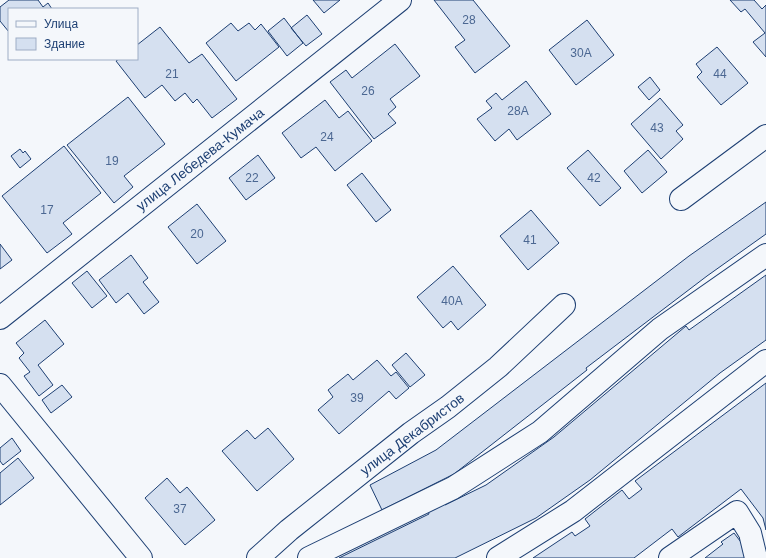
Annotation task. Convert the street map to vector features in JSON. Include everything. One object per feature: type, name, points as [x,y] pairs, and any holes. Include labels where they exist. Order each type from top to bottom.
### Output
[{"type":"street","name":"улица Лебедева-Кумача","points":[[0,318],[400,0]]},
{"type":"street","points":[[681,199],[766,136]]},
{"type":"street","points":[[309,558],[454,488],[540,432],[660,329],[766,255]]},
{"type":"street","name":"улица Декабристов","points":[[258,558],[289,530],[411,433],[448,407],[487,376],[564,305]]},
{"type":"street","points":[[498,558],[573,511],[766,361]]},
{"type":"street","points":[[0,385],[141,558]]},
{"type":"street","points":[[670,558],[737,512],[750,532],[756,558]]},
{"type":"building","points":[[9,0],[38,0],[43,7],[48,3],[51,8],[8,8],[8,31],[0,21],[0,7]]},
{"type":"building","points":[[313,0],[340,0],[324,13]]},
{"type":"building","points":[[434,0],[473,0],[510,46],[475,73],[455,47],[465,40]]},
{"type":"building","points":[[730,0],[754,0],[762,9],[766,5],[766,57],[753,42],[765,33],[745,9],[741,12]]},
{"type":"building","points":[[307,15],[322,34],[306,46],[291,28]]},
{"type":"building","points":[[284,18],[303,43],[287,56],[268,31]]},
{"type":"building","points":[[587,20],[614,55],[576,85],[549,50]]},
{"type":"building","points":[[231,23],[238,31],[249,23],[255,30],[261,24],[279,47],[236,81],[206,43]]},
{"type":"building","points":[[160,27],[189,63],[202,54],[237,99],[212,118],[197,99],[193,103],[185,93],[175,101],[162,85],[145,98],[116,61],[138,60],[138,44]]},
{"type":"building","points":[[395,44],[420,76],[390,99],[396,107],[388,114],[396,123],[374,139],[330,82],[346,70],[352,78]]},
{"type":"building","points":[[717,47],[748,83],[721,105],[697,77],[702,72],[696,64]]},
{"type":"building","points":[[650,77],[660,90],[649,100],[638,87]]},
{"type":"building","points":[[526,81],[551,114],[517,140],[509,129],[495,141],[477,119],[492,108],[486,101],[496,93],[502,100]]},
{"type":"building","points":[[128,97],[165,144],[124,176],[133,187],[114,203],[67,145]]},
{"type":"building","points":[[660,98],[683,125],[676,131],[683,139],[661,159],[631,124]]},
{"type":"building","points":[[325,100],[339,118],[348,111],[372,141],[335,171],[316,147],[301,158],[282,133]]},
{"type":"building","points":[[64,146],[101,193],[63,223],[72,234],[47,253],[2,196]]},
{"type":"building","points":[[20,149],[23,153],[25,151],[31,159],[20,168],[11,156]]},
{"type":"building","points":[[588,150],[621,188],[600,206],[567,168]]},
{"type":"building","points":[[648,150],[667,172],[642,193],[624,171]]},
{"type":"building","points":[[258,155],[275,178],[246,200],[229,178]]},
{"type":"building","points":[[362,173],[391,210],[376,222],[347,185]]},
{"type":"building","points":[[766,202],[766,234],[707,276],[586,368],[587,370],[454,474],[382,510],[370,485],[436,450],[689,256]]},
{"type":"building","points":[[197,204],[226,241],[197,264],[168,227]]},
{"type":"building","points":[[531,210],[559,243],[528,270],[500,236]]},
{"type":"building","points":[[0,244],[12,260],[0,269]]},
{"type":"building","points":[[131,255],[148,278],[143,282],[159,302],[144,314],[128,293],[116,303],[99,280]]},
{"type":"building","points":[[453,266],[486,305],[458,330],[451,321],[443,328],[417,297]]},
{"type":"building","points":[[87,271],[107,296],[92,308],[72,283]]},
{"type":"building","points":[[766,275],[766,340],[720,373],[590,480],[536,518],[455,558],[339,558],[429,514],[428,511],[444,503],[445,505],[486,485],[554,437],[686,326],[689,330]]},
{"type":"building","points":[[45,320],[64,344],[38,365],[53,385],[39,396],[24,376],[30,372],[19,358],[24,353],[16,343]]},
{"type":"building","points":[[406,353],[425,375],[410,387],[392,365]]},
{"type":"building","points":[[377,360],[391,376],[396,372],[409,388],[396,399],[389,391],[339,434],[318,410],[333,397],[328,390],[348,374],[353,380]]},
{"type":"building","points":[[766,383],[766,530],[763,518],[741,489],[678,537],[672,529],[634,558],[533,558],[572,532],[575,536],[590,526],[585,519],[622,490],[629,499],[642,489],[635,481]]},
{"type":"building","points":[[62,385],[72,397],[51,413],[42,400]]},
{"type":"building","points":[[268,428],[294,459],[257,491],[222,451],[247,430],[255,439]]},
{"type":"building","points":[[12,438],[21,451],[3,465],[0,461],[0,448]]},
{"type":"building","points":[[18,458],[34,478],[0,505],[0,473]]},
{"type":"building","points":[[167,478],[180,493],[187,487],[215,520],[185,545],[145,498]]},
{"type":"building","points":[[734,533],[750,554],[745,558],[705,558],[723,544],[721,542]]}]
